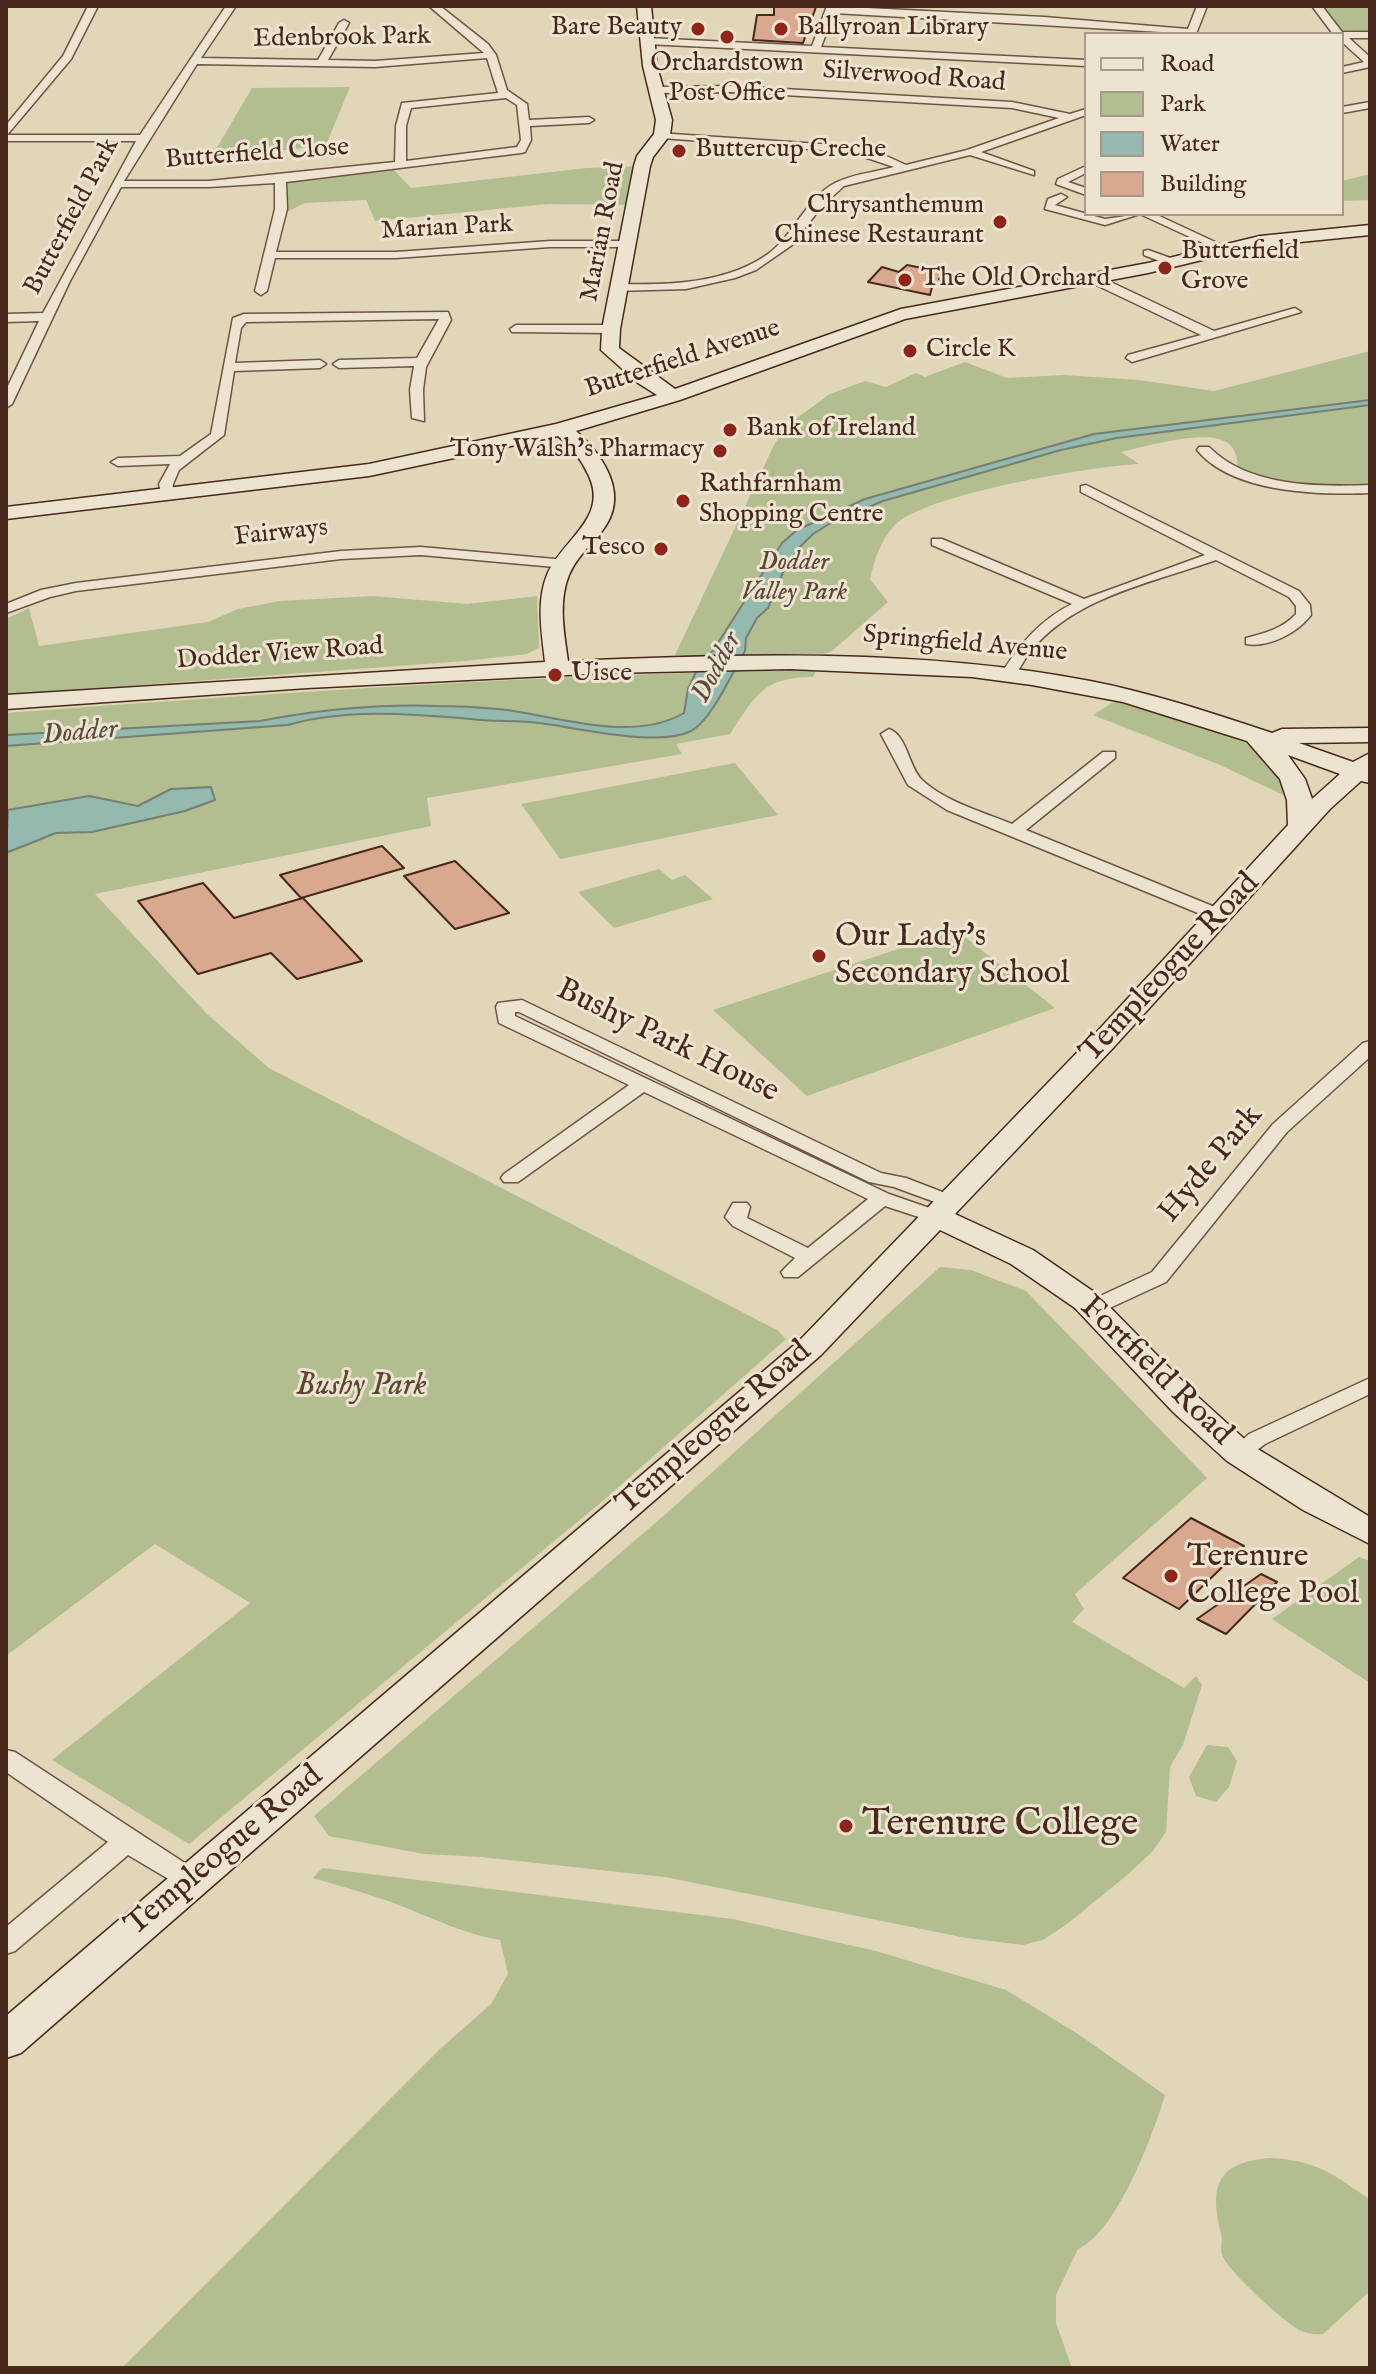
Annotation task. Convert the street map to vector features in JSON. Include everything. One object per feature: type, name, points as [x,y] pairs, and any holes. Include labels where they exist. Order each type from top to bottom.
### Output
[{"type":"main road","name":"Marian Road","points":[[644,6],[647,41],[664,120],[662,135],[643,164],[611,329],[610,350],[645,379],[673,396]]},
{"type":"main road","name":"Butterfield Avenue","points":[[6,513],[369,470],[561,429],[673,396],[901,314],[1094,279],[1222,248],[1290,237],[1370,230]]},
{"type":"main road","points":[[557,668],[552,611],[558,574],[601,516],[606,501],[606,484],[582,448],[561,429]]},
{"type":"main road","name":"Springfield Avenue","points":[[557,668],[752,663],[907,665],[1009,674],[1133,697],[1365,769]]},
{"type":"main road","name":"Dodder View Road","points":[[6,702],[313,680],[557,668]]},
{"type":"main road","points":[[1248,734],[1312,738],[1370,735]]},
{"type":"main road","points":[[1248,734],[1272,753],[1298,787],[1301,828]]},
{"type":"main road","name":"Templeogue Road","points":[[6,2041],[810,1348],[944,1210],[1301,828],[1365,769]]},
{"type":"main road","name":"Fortfield Road","points":[[944,1210],[1022,1257],[1092,1308],[1185,1404],[1239,1453],[1315,1502],[1370,1532]]},
{"type":"street","points":[[6,132],[61,68],[87,25],[93,6]]},
{"type":"street","name":"Butterfield Park","points":[[6,404],[75,258],[142,138],[231,6]]},
{"type":"street","points":[[434,6],[485,46],[506,95],[522,104],[526,123],[589,120]]},
{"type":"street","points":[[1192,32],[1202,6]]},
{"type":"street","points":[[1317,6],[1338,32]]},
{"type":"street","points":[[816,48],[832,8],[1044,20],[1181,32]]},
{"type":"street","points":[[321,63],[344,23]]},
{"type":"street","points":[[1344,36],[1370,35]]},
{"type":"street","points":[[1344,39],[1370,63]]},
{"type":"street","points":[[647,41],[1084,63]]},
{"type":"street","name":"Edenbrook Park","points":[[195,61],[399,63],[491,55]]},
{"type":"street","points":[[1344,70],[1370,63]]},
{"type":"street","name":"Silverwood Road","points":[[657,90],[731,89],[1012,105],[1070,117]]},
{"type":"street","points":[[400,166],[401,126],[406,105],[506,95]]},
{"type":"street","points":[[1344,110],[1370,105]]},
{"type":"street","points":[[619,288],[695,284],[754,266],[783,247],[826,192],[840,184],[971,152],[1084,113]]},
{"type":"street","name":"Butterfield Close","points":[[117,184],[209,184],[281,179],[521,150],[525,146],[526,123]]},
{"type":"street","points":[[662,135],[849,149],[878,156],[902,167]]},
{"type":"street","name":"Butterfield Park","points":[[6,138],[142,138]]},
{"type":"street","points":[[971,152],[1030,173]]},
{"type":"street","points":[[1084,170],[1062,181],[1062,191],[1049,207],[1105,222],[1127,216]]},
{"type":"street","points":[[261,291],[281,209],[281,179]]},
{"type":"street","points":[[1062,191],[1084,192]]},
{"type":"street","points":[[1150,216],[1222,248]]},
{"type":"street","name":"Marian Park","points":[[270,255],[396,255],[550,244],[627,244]]},
{"type":"street","points":[[1148,253],[1172,262]]},
{"type":"street","points":[[1094,279],[1212,335]]},
{"type":"street","points":[[1132,358],[1295,312]]},
{"type":"street","points":[[168,495],[164,488],[170,471],[217,435],[235,328],[237,321],[244,318],[444,315],[445,320],[423,362],[414,391],[419,418]]},
{"type":"street","points":[[6,318],[48,317]]},
{"type":"street","points":[[516,329],[611,329]]},
{"type":"street","points":[[229,367],[320,364],[330,361],[339,364],[423,362]]},
{"type":"street","points":[[116,446],[118,465],[183,460]]},
{"type":"street","points":[[1204,450],[1207,456],[1234,470],[1285,485],[1370,489]]},
{"type":"street","points":[[1086,489],[1294,594],[1303,605],[1304,615],[1299,622],[1274,636],[1251,641]]},
{"type":"street","points":[[937,542],[1084,604]]},
{"type":"street","name":"Fairways","points":[[6,609],[46,593],[76,587],[341,555],[421,551],[566,564]]},
{"type":"street","points":[[1009,674],[1025,644],[1060,615],[1218,555]]},
{"type":"street","points":[[889,734],[914,782],[953,806],[1221,916]]},
{"type":"street","points":[[1013,832],[1109,755]]},
{"type":"street","name":"Bushy Park House","points":[[522,1006],[876,1178],[899,1182],[944,1210],[882,1198],[506,1019],[505,1007],[522,1006]]},
{"type":"street","name":"Hyde Park","points":[[1092,1308],[1159,1277],[1280,1128],[1370,1047]]},
{"type":"street","name":"Bushy Park House","points":[[511,1178],[643,1084]]},
{"type":"street","points":[[791,1272],[882,1198]]},
{"type":"street","points":[[740,1207],[735,1217],[740,1222],[810,1257]]},
{"type":"street","points":[[1239,1453],[1261,1436],[1370,1385]]},
{"type":"street","points":[[6,1759],[191,1880]]},
{"type":"street","points":[[6,1943],[127,1841]]},
{"type":"green space","points":[[1323,6],[1370,6],[1370,32],[1338,30]]},
{"type":"green space","points":[[350,87],[326,145],[286,150],[215,151],[252,88]]},
{"type":"green space","points":[[642,166],[635,205],[548,204],[375,221],[366,200],[305,203],[280,215],[286,181],[393,169],[411,188],[587,168]]},
{"type":"green space","points":[[1370,174],[1370,200],[1344,201],[1344,180]]},
{"type":"green space","name":"Dodder Valley Park","points":[[1370,351],[1370,486],[1303,484],[1270,478],[1238,467],[1231,446],[1214,438],[1173,440],[1121,452],[1139,464],[1050,476],[974,492],[913,513],[896,524],[882,543],[870,579],[888,602],[832,651],[824,654],[675,655],[774,445],[787,425],[830,394],[865,381],[886,387],[916,373],[925,377],[965,362],[1007,378],[1064,375],[1139,380],[1214,391]]},
{"type":"green space","points":[[373,596],[467,604],[537,596],[539,648],[527,654],[465,661],[6,695],[6,619],[29,608],[39,646],[208,622],[238,609],[280,601]]},
{"type":"green space","name":"Bushy Park","points":[[816,670],[813,677],[783,680],[762,691],[730,734],[676,744],[682,754],[427,798],[431,826],[95,894],[207,1014],[269,1068],[777,1330],[786,1339],[605,1499],[189,1844],[52,1760],[250,1603],[155,1544],[6,1656],[6,713],[512,680]]},
{"type":"green space","points":[[1118,699],[1155,709],[1262,749],[1296,801],[1220,765],[1093,715]]},
{"type":"green space","points":[[735,763],[778,815],[560,859],[521,804]]},
{"type":"green space","points":[[659,869],[672,880],[685,875],[713,899],[614,928],[578,892]]},
{"type":"green space","points":[[956,930],[1055,1008],[807,1096],[713,1010]]},
{"type":"green space","points":[[940,1267],[971,1270],[1026,1291],[1207,1478],[1075,1594],[1084,1609],[1072,1622],[1184,1688],[1196,1676],[1202,1685],[1183,1745],[1170,1767],[1166,1832],[1153,1851],[1067,1924],[1043,1940],[1023,1945],[966,1938],[665,1877],[481,1857],[424,1854],[329,1836],[314,1816],[668,1512]]},
{"type":"green space","points":[[1359,1557],[1370,1561],[1370,1683],[1272,1619]]},
{"type":"green space","points":[[1207,1745],[1228,1747],[1237,1761],[1229,1787],[1216,1802],[1196,1796],[1189,1777]]},
{"type":"green space","points":[[322,1868],[733,1919],[876,1951],[1006,1990],[1078,2034],[1165,2095],[1132,2181],[1106,2223],[1078,2249],[1056,2295],[1056,2323],[1072,2368],[122,2368],[440,2049],[491,2004],[508,1974],[500,1940],[313,1878]]},
{"type":"green space","points":[[1270,2158],[1312,2165],[1370,2200],[1370,2291],[1323,2334],[1311,2334],[1291,2324],[1236,2274],[1222,2254],[1216,2202],[1221,2179],[1238,2165]]},
{"type":"water","name":"Dodder","points":[[1370,400],[1370,405],[1117,438],[1061,450],[883,501],[829,524],[799,548],[784,570],[768,608],[757,618],[746,638],[745,651],[706,717],[699,726],[676,736],[616,735],[531,722],[356,714],[288,725],[6,746],[6,735],[260,721],[326,711],[393,706],[498,709],[617,727],[663,722],[684,713],[688,689],[696,672],[782,543],[797,530],[865,499],[1094,434]]},
{"type":"water","points":[[211,787],[215,800],[185,811],[92,832],[56,833],[6,853],[8,810],[89,796],[138,806],[171,789]]},
{"type":"building","points":[[774,7],[816,7],[803,43],[753,40],[757,15],[774,15]]},
{"type":"building","name":"The Old Orchard","points":[[907,265],[947,273],[939,279],[942,282],[932,287],[930,295],[868,282],[882,267],[899,272]]},
{"type":"building","points":[[382,846],[404,868],[301,898],[280,875]]},
{"type":"building","points":[[455,861],[509,913],[455,929],[404,876]]},
{"type":"building","points":[[203,883],[234,918],[303,898],[362,961],[297,979],[271,953],[198,974],[138,901]]},
{"type":"building","name":"Terenure College Pool","points":[[1191,1518],[1244,1546],[1179,1609],[1123,1578]]},
{"type":"building","points":[[1261,1574],[1277,1582],[1226,1634],[1197,1619]]},
{"type":"place","name":"Bare Beauty","points":[[698,29]]},
{"type":"place","name":"Ballyroan Library","points":[[781,29]]},
{"type":"place","name":"Orchardstown Post Office","points":[[727,37]]},
{"type":"place","name":"Buttercup Creche","points":[[679,151]]},
{"type":"place","name":"Chrysanthemum Chinese Restaurant","points":[[1000,222]]},
{"type":"place","name":"Butterfield Grove","points":[[1165,268]]},
{"type":"place","name":"The Old Orchard","points":[[905,280]]},
{"type":"place","name":"Circle K","points":[[910,351]]},
{"type":"place","name":"Bank of Ireland","points":[[730,430]]},
{"type":"place","name":"Tony Walsh's Pharmacy","points":[[720,451]]},
{"type":"place","name":"Rathfarnham Shopping Centre","points":[[683,501]]},
{"type":"place","name":"Tesco","points":[[661,549]]},
{"type":"place","name":"Uisce","points":[[555,675]]},
{"type":"place","name":"Our Lady's Secondary School","points":[[819,956]]},
{"type":"place","name":"Terenure College Pool","points":[[1171,1576]]},
{"type":"place","name":"Terenure College","points":[[846,1826]]}]
